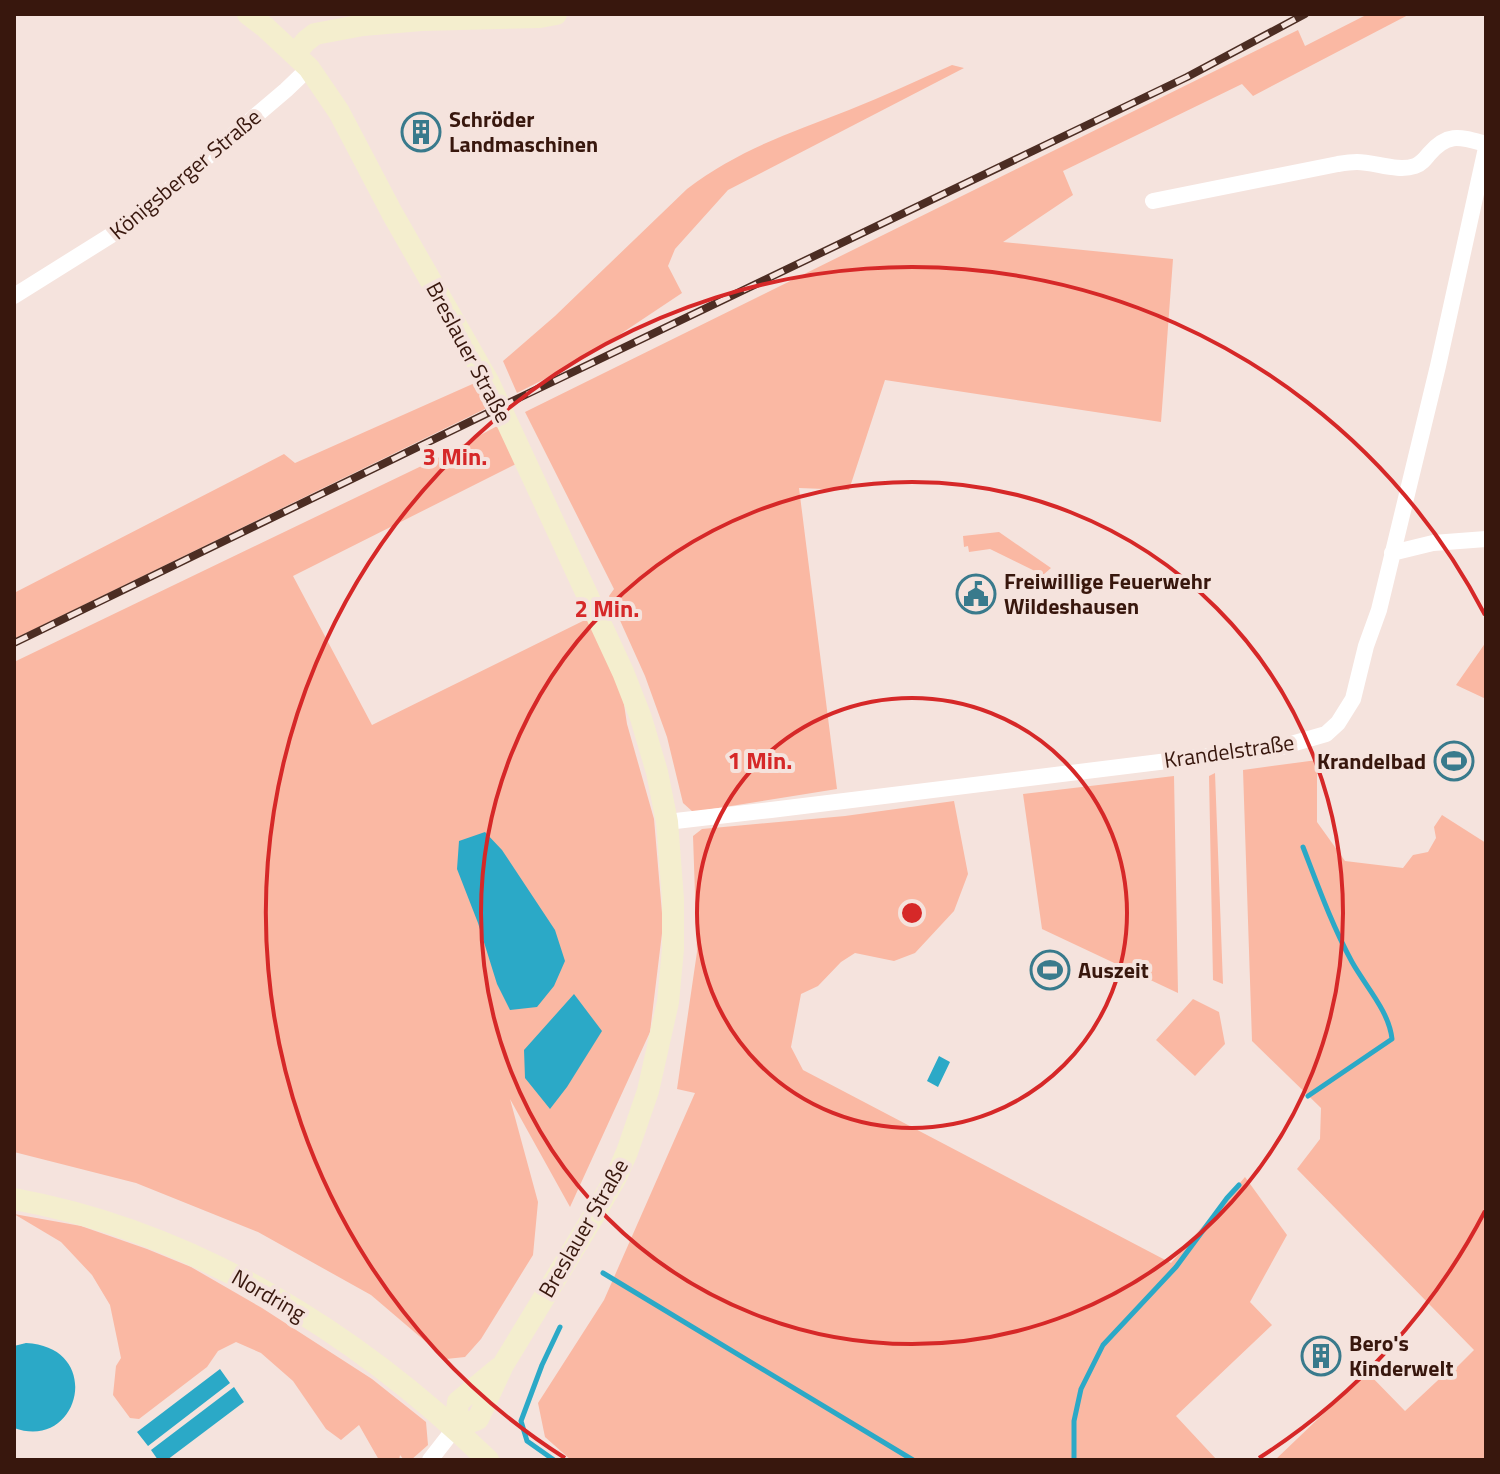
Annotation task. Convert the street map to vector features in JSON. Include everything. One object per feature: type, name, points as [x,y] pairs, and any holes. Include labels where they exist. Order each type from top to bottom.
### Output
[{"type":"street","name":"Breslauer Straße","points":[[248,14],[302,61],[339,112],[498,401],[623,672],[657,772],[667,822],[673,899],[673,949],[668,1002],[648,1091],[627,1152],[616,1177],[503,1365],[458,1402],[455,1428]]},
{"type":"street","points":[[302,61],[306,41],[315,34],[363,25],[556,14]]},
{"type":"street","name":"Königsberger Straße","points":[[14,296],[129,224],[286,90],[302,61]]},
{"type":"street","name":"Krandelstraße","points":[[667,822],[1281,747],[1326,734],[1338,723],[1353,699],[1379,610],[1438,366],[1486,146],[1465,138],[1450,137],[1439,142],[1424,161],[1414,167],[1356,162],[1338,164],[1153,201]]},
{"type":"street","points":[[1392,553],[1433,543],[1486,539]]},
{"type":"street","name":"Nordring","points":[[14,1199],[85,1216],[137,1233],[234,1274],[360,1352],[455,1428],[488,1460]]},
{"type":"street","points":[[430,1460],[455,1428]]},
{"type":"shaded area","points":[[1368,14],[1410,14],[1253,96],[1242,84],[1063,171],[1073,195],[1003,242],[1173,259],[1161,422],[885,380],[849,490],[799,488],[837,789],[693,812],[683,803],[667,737],[645,676],[609,596],[614,589],[525,412],[1298,30],[1305,46]]},
{"type":"shaded area","points":[[952,65],[964,68],[728,190],[675,249],[668,266],[682,293],[580,361],[517,393],[503,361],[555,316],[687,189],[726,163],[765,144]]},
{"type":"shaded area","points":[[477,382],[489,407],[14,639],[14,593],[284,454],[295,463]]},
{"type":"shaded area","points":[[499,425],[516,464],[293,576],[372,725],[591,617],[620,678],[627,724],[654,819],[663,925],[650,1032],[570,1207],[510,1099],[538,1202],[533,1255],[481,1339],[465,1357],[446,1359],[371,1295],[258,1232],[136,1183],[14,1152],[14,662],[436,459]]},
{"type":"shaded area","points":[[999,532],[1051,568],[1043,575],[990,549],[969,552],[968,546],[964,547],[963,536]]},
{"type":"shaded area","points":[[1486,642],[1486,699],[1456,685]]},
{"type":"shaded area","points":[[1317,760],[1317,822],[1345,861],[1403,868],[1413,855],[1428,852],[1436,838],[1434,827],[1442,815],[1486,843],[1486,1460],[1275,1460],[1367,1372],[1405,1411],[1474,1350],[1297,1169],[1320,1139],[1321,1108],[1252,1041],[1243,770]]},
{"type":"shaded area","points":[[1215,773],[1223,984],[1213,980],[1209,776]]},
{"type":"shaded area","points":[[1174,776],[1178,993],[1042,929],[1023,794]]},
{"type":"shaded area","points":[[954,801],[968,874],[954,911],[915,953],[894,961],[855,953],[841,962],[818,986],[801,994],[791,1047],[803,1070],[1171,1263],[1245,1177],[1287,1235],[1250,1302],[1272,1325],[1176,1416],[1217,1460],[571,1460],[545,1437],[538,1403],[604,1300],[695,1093],[677,1089],[697,952],[693,836],[702,829],[845,816]]},
{"type":"shaded area","points":[[1193,999],[1219,1012],[1225,1044],[1195,1076],[1156,1040]]},
{"type":"shaded area","points":[[14,1214],[81,1226],[191,1267],[262,1308],[372,1379],[426,1422],[428,1445],[411,1460],[404,1460],[400,1455],[399,1460],[379,1460],[359,1425],[341,1440],[326,1429],[293,1381],[261,1353],[236,1342],[218,1351],[207,1367],[139,1419],[130,1418],[113,1395],[116,1366],[121,1358],[110,1305],[92,1275],[61,1242]]},
{"type":"water","points":[[485,832],[502,850],[555,930],[565,961],[554,986],[537,1007],[510,1010],[497,984],[457,869],[459,841]]},
{"type":"water","points":[[574,994],[602,1031],[550,1109],[525,1078],[524,1050]]},
{"type":"water","points":[[939,1056],[950,1062],[938,1087],[927,1081]]},
{"type":"water","points":[[26,1343],[51,1349],[67,1361],[74,1378],[74,1396],[68,1413],[55,1425],[37,1431],[14,1428],[14,1346]]},
{"type":"water","points":[[220,1369],[230,1383],[148,1446],[137,1432]]},
{"type":"water","points":[[234,1387],[244,1402],[167,1460],[158,1460],[151,1450]]},
{"type":"waterway","points":[[1303,847],[1338,934],[1382,1009],[1392,1039],[1308,1096]]},
{"type":"waterway","points":[[1074,1460],[1074,1421],[1081,1389],[1103,1345],[1176,1267],[1239,1185]]},
{"type":"waterway","points":[[603,1273],[913,1460]]},
{"type":"waterway","points":[[554,1460],[527,1441],[521,1421],[560,1327]]},
{"type":"railway","points":[[14,643],[1187,77],[1305,14]]},
{"type":"place","name":"Schröder Landmaschinen","points":[[421,132]]},
{"type":"place","name":"Freiwillige Feuerwehr Wildeshausen","points":[[976,594]]},
{"type":"place","name":"Krandelbad","points":[[1454,761]]},
{"type":"place","name":"Auszeit","points":[[1050,970]]},
{"type":"place","name":"Bero's Kinderwelt","points":[[1321,1356]]}]
